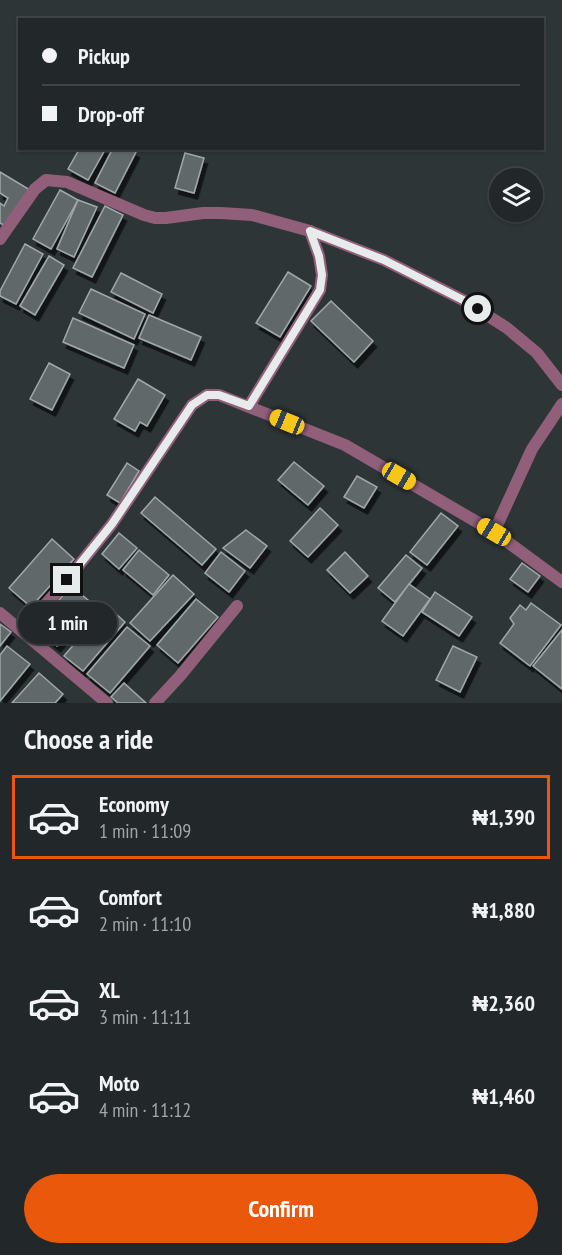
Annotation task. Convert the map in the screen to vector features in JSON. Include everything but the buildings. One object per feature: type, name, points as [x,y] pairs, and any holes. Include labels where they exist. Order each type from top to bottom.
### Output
[{"type":"street","points":[[0,239],[36,189],[46,180],[67,182],[155,218],[203,213],[252,215],[310,231],[384,260],[463,300],[507,328],[537,353],[562,385]]},
{"type":"street","points":[[249,406],[320,290],[322,275],[319,256],[310,231]]},
{"type":"street","points":[[22,631],[112,524],[192,405],[207,395],[219,395],[345,445],[494,532],[562,582]]},
{"type":"street","points":[[494,532],[532,449],[562,404]]},
{"type":"street","points":[[156,703],[237,606]]},
{"type":"street","points":[[0,613],[107,703]]},
{"type":"route","points":[[67,580],[112,524],[192,405],[207,395],[219,395],[249,406],[320,290],[322,275],[319,256],[310,231],[384,260],[478,309]]}]
